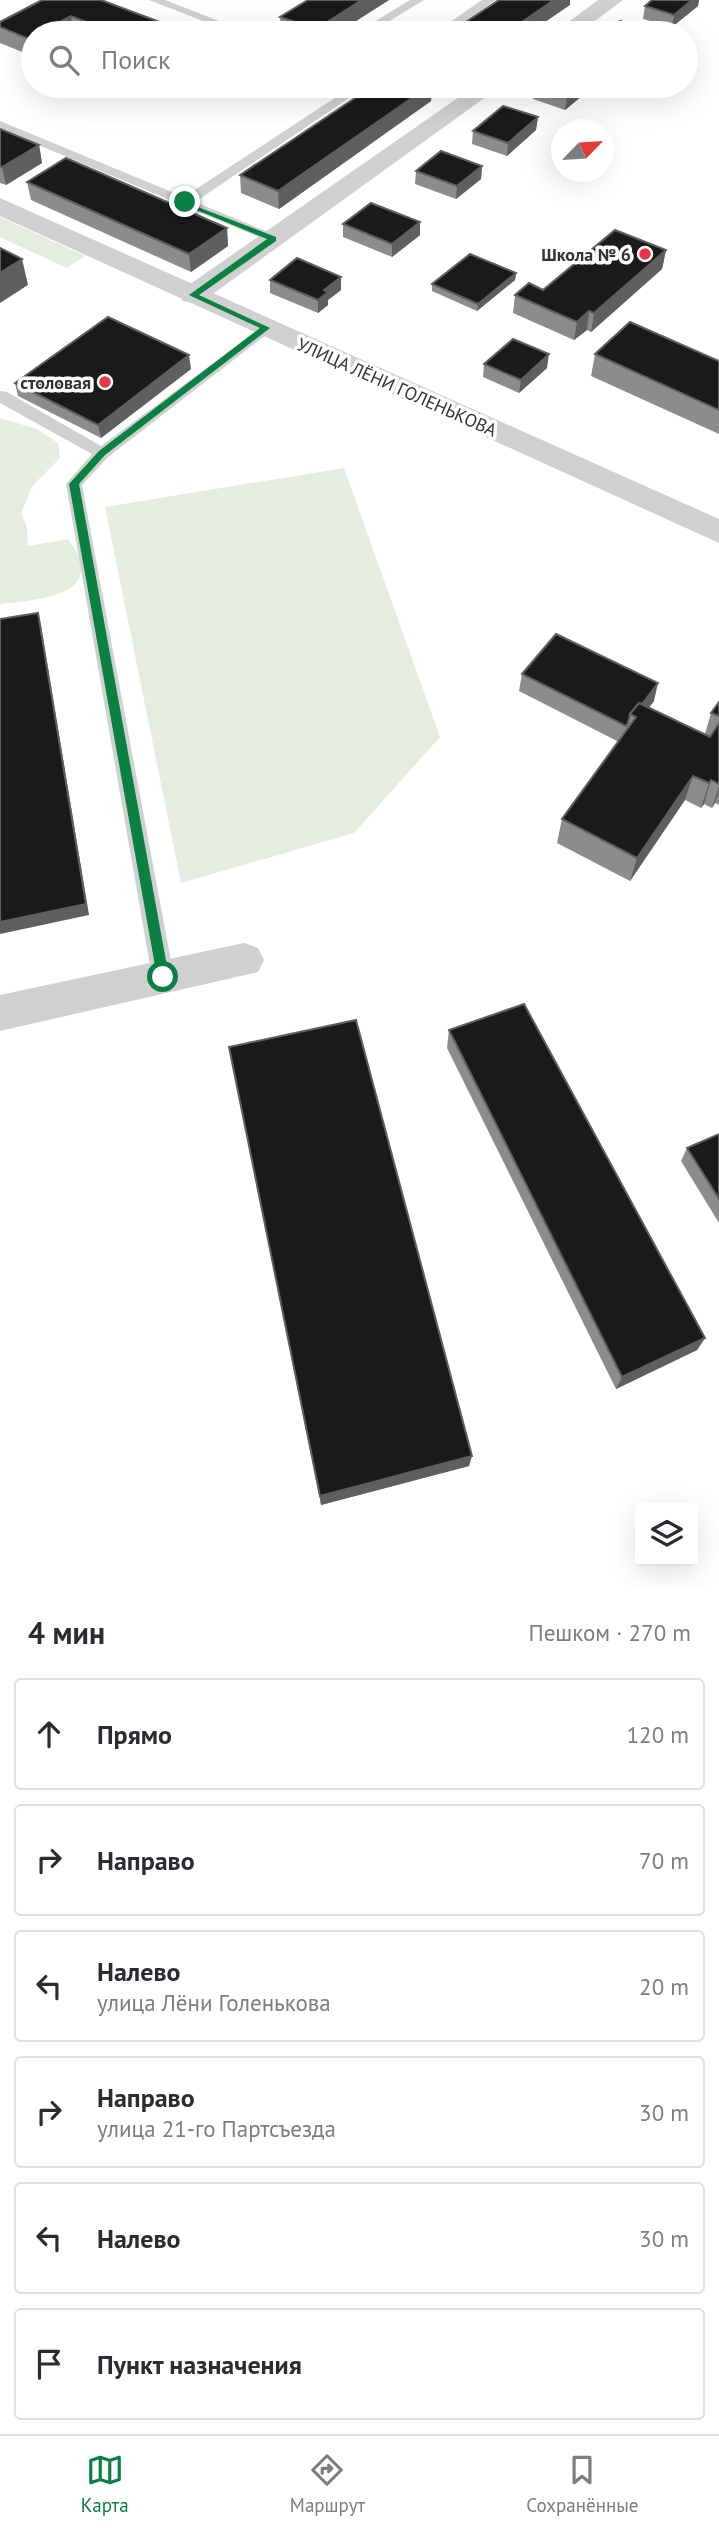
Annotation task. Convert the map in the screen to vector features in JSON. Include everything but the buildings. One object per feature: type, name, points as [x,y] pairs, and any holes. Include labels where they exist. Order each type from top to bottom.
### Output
[{"type":"street","points":[[580,21],[605,1]]},
{"type":"street","points":[[193,295],[473,98]]},
{"type":"street","name":"УЛИЦА ЛЁНИ ГОЛЕНЬКОВА","points":[[0,206],[719,532]]},
{"type":"street","points":[[0,1013],[244,960]]},
{"type":"lane","points":[[155,0],[212,21]]},
{"type":"lane","points":[[382,21],[418,0]]},
{"type":"lane","points":[[458,21],[490,0]]},
{"type":"lane","points":[[185,202],[342,98]]},
{"type":"lane","points":[[0,125],[273,239]]},
{"type":"lane","points":[[163,977],[74,484],[102,453],[266,328]]},
{"type":"lane","points":[[0,398],[2,395],[102,453]]},
{"type":"shaded area","points":[[0,217],[85,256],[67,268],[0,237]]},
{"type":"shaded area","points":[[0,418],[37,429],[58,443],[60,458],[33,485],[21,513],[27,527],[28,546],[68,539],[79,558],[81,572],[76,583],[65,591],[33,600],[0,604]]},
{"type":"shaded area","points":[[344,468],[440,737],[354,833],[181,883],[105,507]]},
{"type":"place","name":"Школа № 6","points":[[645,254]]},
{"type":"place","name":"столовая","points":[[105,382]]},
{"type":"route","points":[[163,977],[74,484],[102,453],[266,328],[193,295],[273,239],[185,202]]}]
